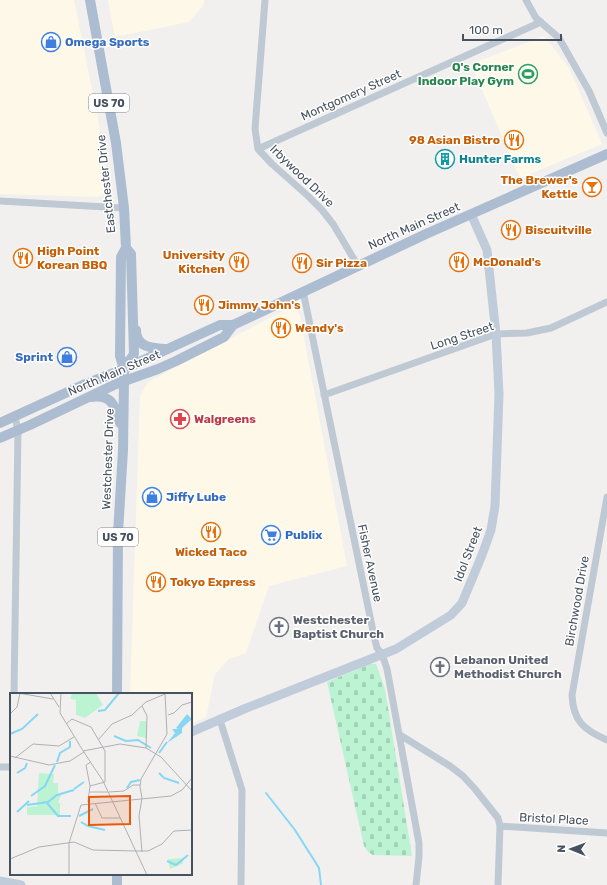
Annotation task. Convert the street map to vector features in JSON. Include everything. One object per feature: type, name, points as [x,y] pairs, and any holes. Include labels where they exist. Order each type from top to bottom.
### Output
[{"type":"main road","name":"Eastchester Drive","points":[[90,0],[115,136],[124,208],[126,248],[121,257],[120,356],[124,369]]},
{"type":"main road","name":"North Main Street","points":[[0,423],[220,325],[233,325],[303,291],[471,214],[607,154]]},
{"type":"main road","name":"Eastchester Drive","points":[[124,369],[134,354],[131,254],[126,248]]},
{"type":"main road","points":[[133,312],[136,316],[136,337],[139,341],[150,348],[167,349]]},
{"type":"main road","name":"North Main Street","points":[[0,438],[124,381],[158,369],[224,337],[233,325]]},
{"type":"main road","name":"Westchester Drive","points":[[116,693],[118,532],[123,450],[124,369]]},
{"type":"main road","points":[[87,398],[93,396],[105,397],[114,405],[120,424],[123,450]]},
{"type":"main road","points":[[116,885],[117,875]]},
{"type":"street","name":"Irbywood Drive","points":[[265,0],[255,129],[258,149],[322,210],[333,224],[358,266]]},
{"type":"street","points":[[526,0],[536,18],[559,38],[589,91],[607,134]]},
{"type":"street","name":"Montgomery Street","points":[[258,149],[541,22]]},
{"type":"street","points":[[0,201],[124,208]]},
{"type":"street","name":"Idol Street","points":[[192,732],[401,646],[451,614],[462,603],[491,530],[495,506],[499,394],[496,334],[487,250],[471,214]]},
{"type":"street","name":"Fisher Avenue","points":[[303,291],[374,636],[377,648],[382,654],[387,669],[400,735],[419,843],[416,885]]},
{"type":"street","name":"Long Street","points":[[324,395],[496,334],[527,334],[551,328],[607,302]]},
{"type":"street","points":[[14,693],[18,430],[15,417]]},
{"type":"street","name":"Birchwood Drive","points":[[607,497],[605,516],[572,695],[574,712],[584,727],[592,734],[607,740]]},
{"type":"street","points":[[220,720],[242,790],[241,885]]},
{"type":"street","points":[[400,735],[450,766],[463,776],[476,789],[498,818],[500,826],[498,885]]},
{"type":"street","name":"Bristol Place","points":[[500,826],[607,833]]},
{"type":"street","points":[[0,881],[21,885]]},
{"type":"shaded area","points":[[0,0],[74,0],[98,119],[107,178],[106,193],[98,197],[0,194]]},
{"type":"shaded area","points":[[108,0],[204,0],[203,6],[189,22],[115,37]]},
{"type":"shaded area","points":[[544,36],[569,68],[602,144],[520,178],[471,64]]},
{"type":"shaded area","points":[[292,308],[297,309],[300,316],[347,566],[269,586],[246,653],[229,659],[215,674],[206,717],[192,724],[192,693],[130,693],[140,396],[148,382],[283,311]]},
{"type":"green space","points":[[370,664],[376,664],[385,689],[412,856],[373,855],[368,852],[364,846],[327,682]]},
{"type":"waterway","points":[[266,793],[295,830],[319,868],[321,885]]},
{"type":"place","name":"Omega Sports","points":[[51,42]]},
{"type":"place","name":"Q's Corner Indoor Play Gym","points":[[528,74]]},
{"type":"place","name":"98 Asian Bistro","points":[[514,140]]},
{"type":"place","name":"Hunter Farms","points":[[445,159]]},
{"type":"place","name":"The Brewer's Kettle","points":[[592,187]]},
{"type":"place","name":"Biscuitville","points":[[511,230]]},
{"type":"place","name":"High Point Korean BBQ","points":[[23,258]]},
{"type":"place","name":"University Kitchen","points":[[239,262]]},
{"type":"place","name":"McDonald's","points":[[459,262]]},
{"type":"place","name":"Sir Pizza","points":[[302,263]]},
{"type":"place","name":"Jimmy John's","points":[[204,305]]},
{"type":"place","name":"Wendy's","points":[[281,328]]},
{"type":"place","name":"Sprint","points":[[67,357]]},
{"type":"place","name":"Walgreens","points":[[180,419]]},
{"type":"place","name":"Jiffy Lube","points":[[152,497]]},
{"type":"place","name":"Wicked Taco","points":[[211,532]]},
{"type":"place","name":"Publix","points":[[271,535]]},
{"type":"place","name":"Tokyo Express","points":[[156,582]]},
{"type":"place","name":"Westchester Baptist Church","points":[[279,627]]},
{"type":"place","name":"Lebanon United Methodist Church","points":[[440,667]]}]
